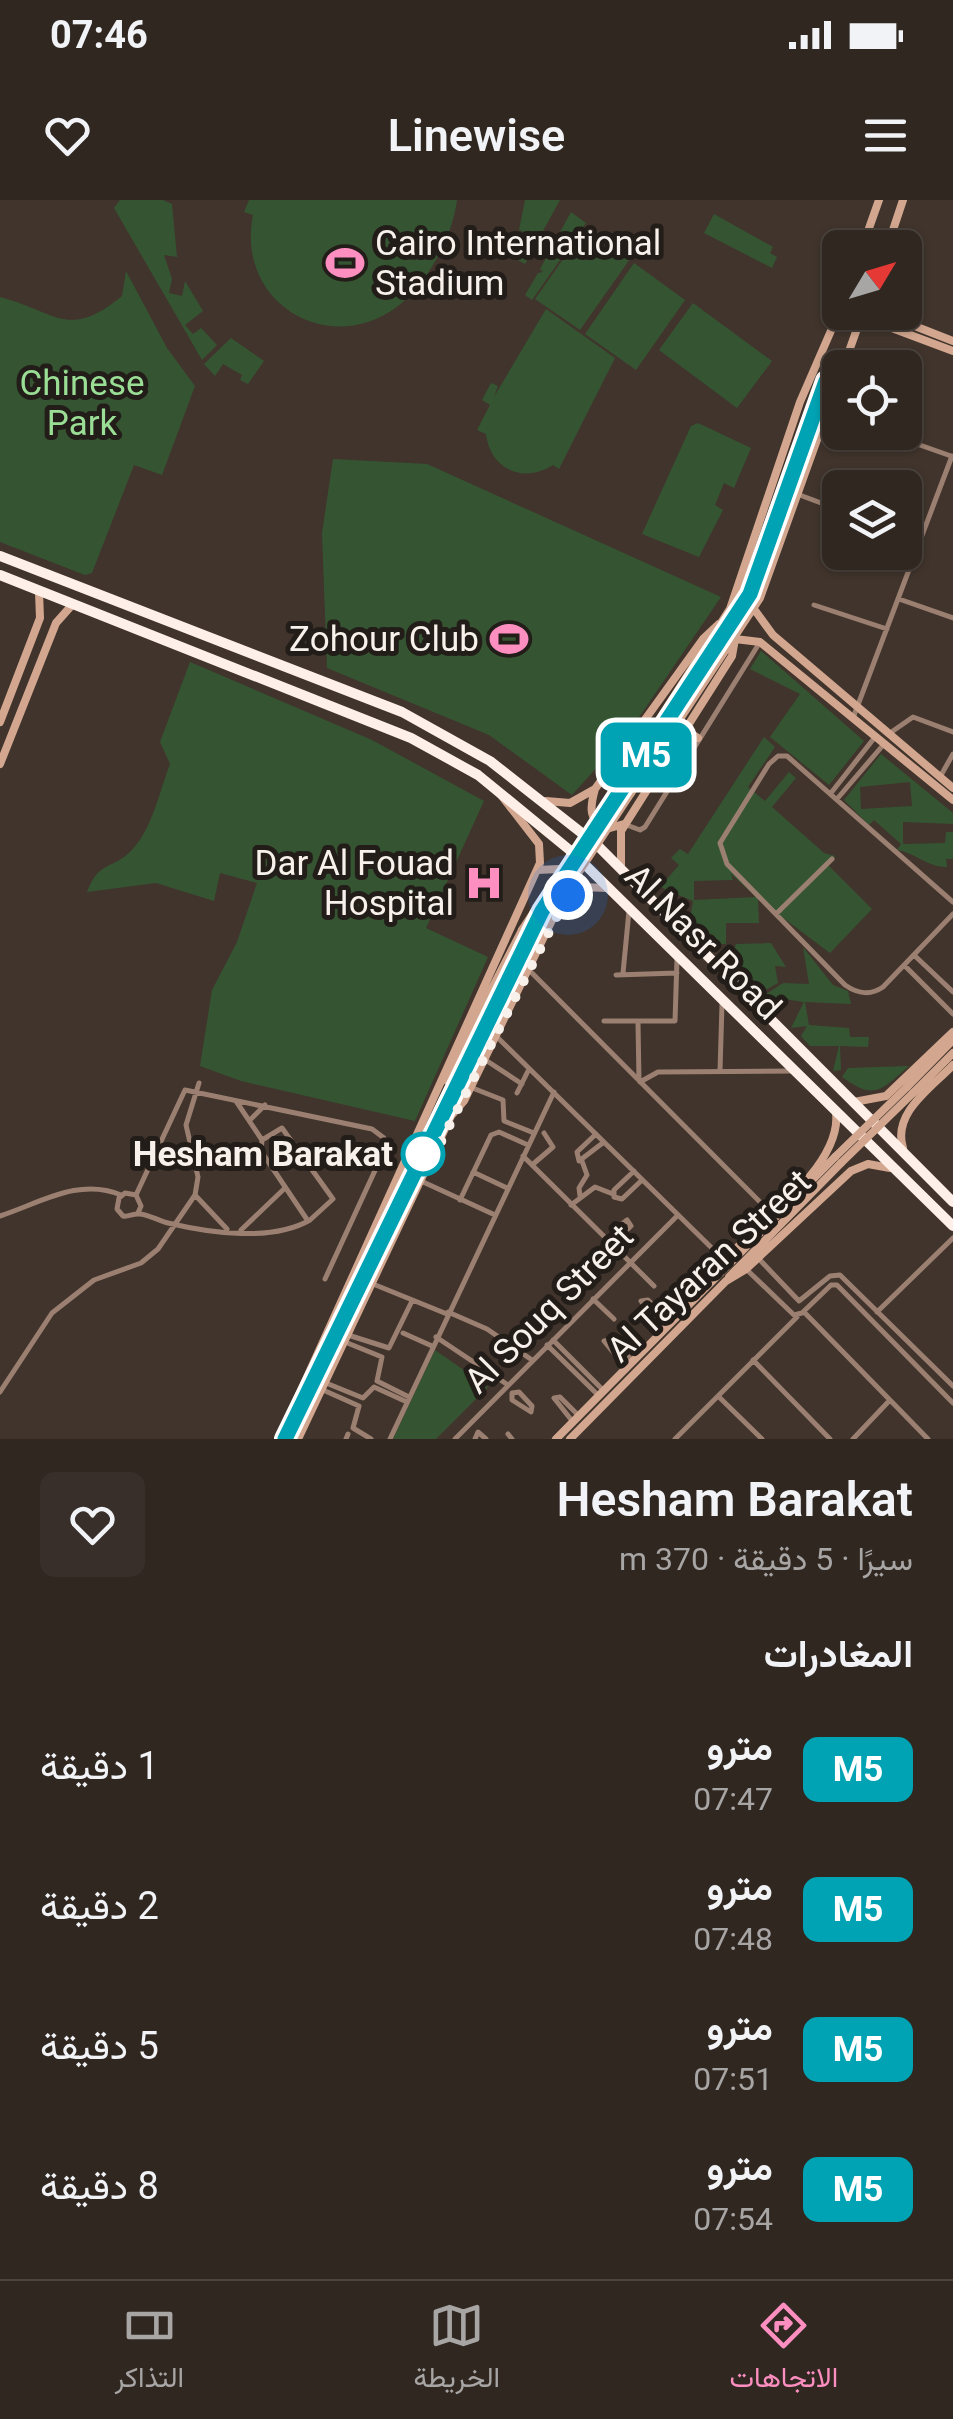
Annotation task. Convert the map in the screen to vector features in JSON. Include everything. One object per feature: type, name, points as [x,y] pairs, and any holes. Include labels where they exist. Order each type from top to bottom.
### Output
[{"type":"highway","name":"Al Nasr Road","points":[[0,556],[418,719],[476,751],[567,818],[622,868],[953,1202]]},
{"type":"highway","name":"Al Nasr Road","points":[[0,575],[411,738],[499,790],[616,894],[953,1226]]},
{"type":"highway","points":[[555,836],[568,831],[567,818]]},
{"type":"highway","points":[[594,873],[595,857],[608,856]]},
{"type":"highway","points":[[846,1122],[856,1122],[859,1110]]},
{"type":"highway","points":[[882,1157],[881,1148],[892,1142]]},
{"type":"main road","points":[[868,230],[879,200]]},
{"type":"main road","points":[[892,230],[903,200]]},
{"type":"main road","points":[[922,329],[953,341]]},
{"type":"main road","points":[[435,1096],[522,930],[723,622],[800,402],[831,330]]},
{"type":"main road","points":[[891,330],[953,352]]},
{"type":"main road","points":[[300,1437],[536,937],[754,609],[822,425]]},
{"type":"main road","points":[[14,726],[0,722],[40,618],[39,592]]},
{"type":"main road","points":[[0,764],[58,620],[72,604]]},
{"type":"main road","points":[[754,609],[766,627],[953,788]]},
{"type":"main road","points":[[544,800],[570,804],[595,788],[702,639],[723,622]]},
{"type":"main road","points":[[760,642],[759,633],[766,627]]},
{"type":"main road","points":[[735,639],[760,642],[953,800]]},
{"type":"main road","points":[[622,868],[618,850],[624,824],[732,656],[735,639]]},
{"type":"main road","points":[[20,670],[35,675]]},
{"type":"main road","points":[[684,728],[698,738]]},
{"type":"main road","points":[[595,788],[590,810],[595,821],[610,828],[624,824]]},
{"type":"main road","points":[[279,1439],[538,870],[539,844],[508,809],[499,790]]},
{"type":"main road","points":[[538,870],[564,871],[576,889]]},
{"type":"main road","points":[[451,1116],[470,1087],[556,912],[576,889],[596,885],[616,894]]},
{"type":"main road","points":[[848,1100],[864,1102],[886,1096],[953,1032]]},
{"type":"main road","points":[[910,1090],[953,1040]]},
{"type":"main road","points":[[722,1278],[835,1159],[953,1054]]},
{"type":"main road","points":[[908,1156],[900,1138],[905,1115],[953,1066]]},
{"type":"main road","points":[[886,1096],[887,1112],[905,1115]]},
{"type":"main road","name":"Al Tayaran Street","points":[[570,1439],[722,1278],[724,1260],[835,1159],[836,1113]]},
{"type":"main road","points":[[835,1159],[837,1150],[847,1152],[853,1160],[851,1170]]},
{"type":"main road","name":"Al Tayaran Street","points":[[556,1439],[668,1326],[722,1278],[749,1272],[851,1170],[874,1164],[898,1172]]},
{"type":"street","points":[[922,445],[953,456],[922,536]]},
{"type":"street","points":[[797,494],[822,503]]},
{"type":"street","points":[[853,718],[909,570]]},
{"type":"street","points":[[898,599],[953,618]]},
{"type":"street","points":[[814,605],[887,629]]},
{"type":"street","points":[[624,824],[643,829],[760,642]]},
{"type":"street","points":[[890,733],[913,717],[953,732]]},
{"type":"street","points":[[830,793],[875,737]]},
{"type":"street","points":[[837,799],[884,744]]},
{"type":"street","points":[[940,778],[953,754]]},
{"type":"street","points":[[953,902],[792,759],[778,756],[722,836],[721,852],[727,864],[851,989],[866,994],[878,990],[953,914]]},
{"type":"street","points":[[776,914],[832,858]]},
{"type":"street","points":[[630,908],[624,927],[620,974],[677,974]]},
{"type":"street","points":[[604,1020],[675,1021],[678,956]]},
{"type":"street","points":[[914,956],[953,992]]},
{"type":"street","points":[[904,966],[953,1014]]},
{"type":"street","points":[[527,968],[771,1214]]},
{"type":"street","points":[[720,1071],[722,1000]]},
{"type":"street","points":[[638,1023],[639,1081]]},
{"type":"street","points":[[495,1034],[724,1260]]},
{"type":"street","points":[[484,1059],[522,1084]]},
{"type":"street","points":[[517,1093],[529,1069]]},
{"type":"street","points":[[639,1081],[652,1073],[794,1072]]},
{"type":"street","points":[[0,1392],[58,1308],[94,1280],[141,1263],[175,1225],[195,1194],[198,1177],[186,1125],[199,1083]]},
{"type":"street","points":[[470,1087],[503,1100],[504,1120],[534,1134]]},
{"type":"street","points":[[136,1195],[184,1090],[360,1124],[386,1141],[325,1279]]},
{"type":"street","points":[[390,1439],[554,1092]]},
{"type":"street","points":[[233,1098],[262,1140],[262,1155],[308,1221]]},
{"type":"street","points":[[251,1119],[265,1105]]},
{"type":"street","points":[[121,1195],[116,1206],[126,1217],[138,1214],[175,1225],[228,1231],[284,1232],[330,1206],[331,1195],[284,1130],[279,1128],[262,1140]]},
{"type":"street","points":[[460,1200],[494,1133],[528,1145]]},
{"type":"street","points":[[532,1166],[554,1145],[544,1133]]},
{"type":"street","points":[[580,1196],[579,1188],[587,1175],[577,1152],[596,1134]]},
{"type":"street","points":[[582,1161],[604,1142]]},
{"type":"street","points":[[522,1156],[654,1286]]},
{"type":"street","points":[[613,1194],[634,1171]]},
{"type":"street","points":[[473,1172],[508,1188]]},
{"type":"street","points":[[571,1205],[595,1187],[622,1199],[642,1180]]},
{"type":"street","points":[[421,1181],[494,1215]]},
{"type":"street","points":[[0,1216],[72,1191],[98,1188],[136,1195]]},
{"type":"street","points":[[238,1231],[285,1188]]},
{"type":"street","points":[[195,1194],[228,1231]]},
{"type":"street","points":[[136,1195],[141,1202],[138,1214]]},
{"type":"street","name":"Al Souq Street","points":[[455,1439],[678,1215]]},
{"type":"street","points":[[611,1244],[620,1235]]},
{"type":"street","points":[[877,1312],[953,1238]]},
{"type":"street","points":[[760,1262],[799,1301],[838,1274],[953,1386],[943,1393]]},
{"type":"street","points":[[749,1272],[791,1314],[801,1313]]},
{"type":"street","points":[[373,1284],[487,1329],[532,1360]]},
{"type":"street","points":[[676,1439],[801,1313],[837,1285],[953,1403]]},
{"type":"street","points":[[594,1299],[614,1319]]},
{"type":"street","points":[[648,1300],[668,1326],[641,1301],[648,1300]]},
{"type":"street","points":[[347,1338],[388,1348],[412,1301]]},
{"type":"street","points":[[801,1313],[928,1439]]},
{"type":"street","points":[[403,1333],[432,1346]]},
{"type":"street","points":[[436,1337],[507,1386],[512,1400],[531,1412],[531,1404],[518,1392],[512,1393]]},
{"type":"street","points":[[347,1338],[382,1357],[377,1382],[408,1399]]},
{"type":"street","points":[[611,1340],[630,1364],[604,1341],[611,1340]]},
{"type":"street","points":[[550,1342],[601,1393]]},
{"type":"street","points":[[754,1360],[830,1439]]},
{"type":"street","points":[[933,1382],[942,1375]]},
{"type":"street","points":[[324,1386],[363,1398],[374,1387],[408,1399]]},
{"type":"street","points":[[324,1386],[359,1406],[353,1428],[371,1439]]},
{"type":"street","points":[[718,1396],[758,1438]]},
{"type":"street","points":[[560,1397],[576,1419],[554,1398],[560,1397]]},
{"type":"street","points":[[853,1439],[890,1400]]},
{"type":"street","points":[[467,1426],[475,1436],[486,1439]]},
{"type":"street","points":[[300,1437],[312,1439]]},
{"type":"green space","points":[[120,200],[163,200],[172,204],[177,257],[164,255],[172,279],[169,293],[182,296],[185,281],[203,311],[185,325],[193,334],[201,328],[217,345],[202,360],[114,208]]},
{"type":"green space","name":"Cairo International Stadium","points":[[249,200],[457,200],[441,250],[406,300],[374,320],[342,327],[311,322],[284,307],[263,283],[252,252],[253,215],[244,212]]},
{"type":"green space","points":[[525,200],[560,200],[525,264],[510,256],[514,246],[525,256],[532,235],[519,230]]},
{"type":"green space","points":[[571,212],[586,223],[532,300],[525,295],[538,273],[543,272],[540,269]]},
{"type":"green space","points":[[714,214],[773,247],[770,253],[777,257],[772,268],[704,233]]},
{"type":"green space","points":[[585,228],[630,259],[580,330],[535,299]]},
{"type":"green space","points":[[634,263],[685,300],[636,370],[585,334]]},
{"type":"green space","name":"Chinese Park","points":[[126,271],[167,348],[195,386],[162,475],[134,465],[92,573],[85,575],[0,542],[0,297],[74,320],[104,310],[122,296]]},
{"type":"green space","points":[[693,303],[772,361],[737,408],[659,350]]},
{"type":"green space","points":[[546,309],[615,358],[559,469],[553,465],[542,471],[520,473],[501,464],[486,434],[477,430],[490,405],[482,400],[491,383],[498,386],[494,397]]},
{"type":"green space","points":[[231,338],[264,361],[248,384],[240,380],[242,375],[223,364],[215,376],[204,364]]},
{"type":"green space","points":[[698,423],[751,448],[734,488],[724,483],[715,505],[723,510],[699,557],[642,534],[691,426]]},
{"type":"green space","name":"Zohour Club","points":[[333,459],[427,464],[721,597],[629,732],[572,795],[489,735],[327,668],[322,533]]},
{"type":"green space","points":[[761,651],[864,741],[829,785],[770,737],[800,694],[750,669]]},
{"type":"green space","points":[[190,662],[372,740],[484,801],[426,928],[488,957],[415,1121],[241,1081],[200,1066],[212,990],[237,942],[257,883],[220,873],[214,901],[156,883],[87,892],[101,870],[131,851],[150,821],[170,764],[160,742]]},
{"type":"green space","points":[[764,737],[775,747],[748,787],[765,801],[789,772],[796,778],[772,807],[824,853],[835,856],[829,866],[872,909],[830,953],[758,899],[759,923],[726,923],[726,944],[712,944],[690,919],[693,901],[660,887],[679,865],[671,858],[680,849],[688,854]],"holes":[[[731,874],[756,897],[694,900],[694,881],[733,880]]]},
{"type":"green space","points":[[881,754],[953,813],[953,824],[903,822],[903,844],[945,843],[946,832],[953,832],[953,859],[946,859],[947,867],[940,866],[897,850],[901,844],[874,820],[869,825],[844,800]],"holes":[[[910,782],[912,806],[861,809],[860,787]]]},
{"type":"green space","points":[[771,943],[786,967],[775,966],[778,983],[760,993],[729,962],[736,944]]},
{"type":"green space","points":[[803,947],[833,985],[848,991],[851,1004],[805,1002],[809,1025],[849,1028],[850,1037],[869,1037],[868,1047],[840,1046],[841,1070],[833,1071],[839,1046],[810,1046],[801,1036],[807,1026],[791,1028],[804,1002],[763,996],[783,983],[809,984]]},
{"type":"green space","points":[[909,1066],[877,1090],[862,1089],[842,1077],[848,1068]]},
{"type":"green space","points":[[435,1350],[488,1387],[436,1439],[393,1439]]},
{"type":"railway","points":[[446,1117],[546,914],[744,616],[801,469]]},
{"type":"railway","points":[[285,1439],[405,1194]]},
{"type":"metro line","name":"M5","points":[[285,1439],[334,1346],[542,911],[750,594],[822,392]]},
{"type":"place","name":"Cairo International Stadium","points":[[345,263]]},
{"type":"place","name":"Zohour Club","points":[[509,639]]},
{"type":"place","name":"Dar Al Fouad Hospital","points":[[484,883]]},
{"type":"place","name":"Hesham Barakat","points":[[423,1154]]},
{"type":"route","points":[[423,1154],[430,1163],[546,930],[568,895]]}]
